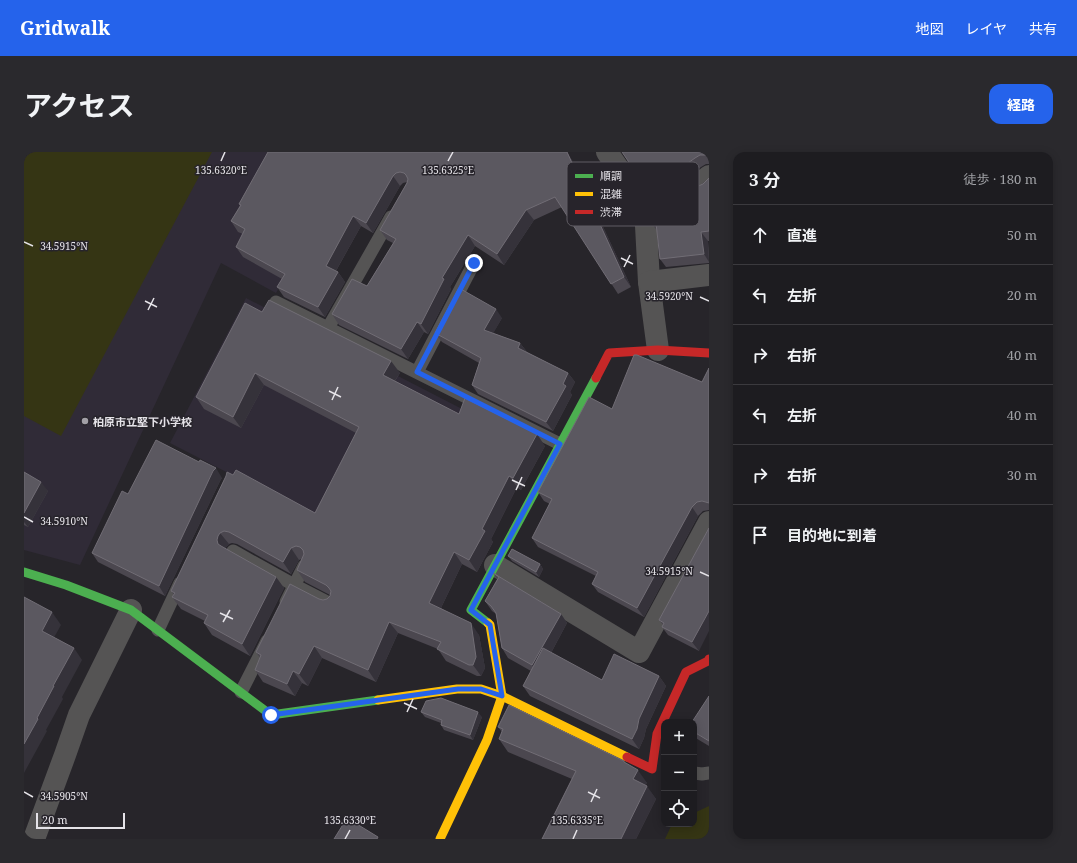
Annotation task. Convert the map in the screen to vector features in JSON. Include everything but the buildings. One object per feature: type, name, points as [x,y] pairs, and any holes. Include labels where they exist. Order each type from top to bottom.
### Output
[{"type":"street","points":[[607,152],[614,162]]},
{"type":"street","points":[[699,184],[709,176]]},
{"type":"street","points":[[646,226],[649,282],[658,350]]},
{"type":"street","points":[[649,282],[709,275]]},
{"type":"street","points":[[440,839],[487,740],[502,696],[490,625],[471,610],[610,353],[658,350],[709,354]]},
{"type":"street","points":[[495,565],[638,652],[709,522]]},
{"type":"street","points":[[24,572],[66,585],[131,610],[271,715],[458,689],[481,689],[502,696],[658,769],[657,734],[686,672],[708,661],[709,659]]},
{"type":"street","points":[[34,839],[79,715],[131,610]]},
{"type":"lane","points":[[328,328],[399,204]]},
{"type":"lane","points":[[417,372],[474,263]]},
{"type":"lane","points":[[276,302],[560,444]]},
{"type":"lane","points":[[233,551],[331,604]]},
{"type":"lane","points":[[280,614],[304,566]]},
{"type":"lane","points":[[158,630],[184,574]]},
{"type":"lane","points":[[241,692],[273,628]]},
{"type":"lane","points":[[697,773],[709,773]]},
{"type":"shaded area","name":"柏原市立堅下小学校","points":[[24,152],[356,152],[276,293],[221,263],[80,565],[24,550]]},
{"type":"shaded area","points":[[24,152],[212,152],[61,436],[24,416]]},
{"type":"shaded area","points":[[246,298],[468,412],[396,559],[170,443]]},
{"type":"shaded area","points":[[709,806],[709,839],[665,839],[671,827],[697,827],[697,812]]},
{"type":"traffic: fast","points":[[488,623],[471,610],[596,378]]},
{"type":"traffic: fast","points":[[24,572],[66,585],[131,610],[271,715],[378,700]]},
{"type":"traffic: slow","points":[[440,839],[487,740],[502,696],[490,625],[488,623]]},
{"type":"traffic: slow","points":[[378,700],[457,689],[481,689],[502,696],[627,757]]},
{"type":"traffic: jam","points":[[596,378],[609,353],[658,350],[709,353]]},
{"type":"traffic: jam","points":[[627,757],[652,769],[657,734],[686,672],[708,661],[709,659]]},
{"type":"place","name":"柏原市立堅下小学校","points":[[85,421]]},
{"type":"route","points":[[271,715],[458,689],[481,689],[502,696],[490,625],[471,610],[560,444],[417,372],[474,263]]}]
